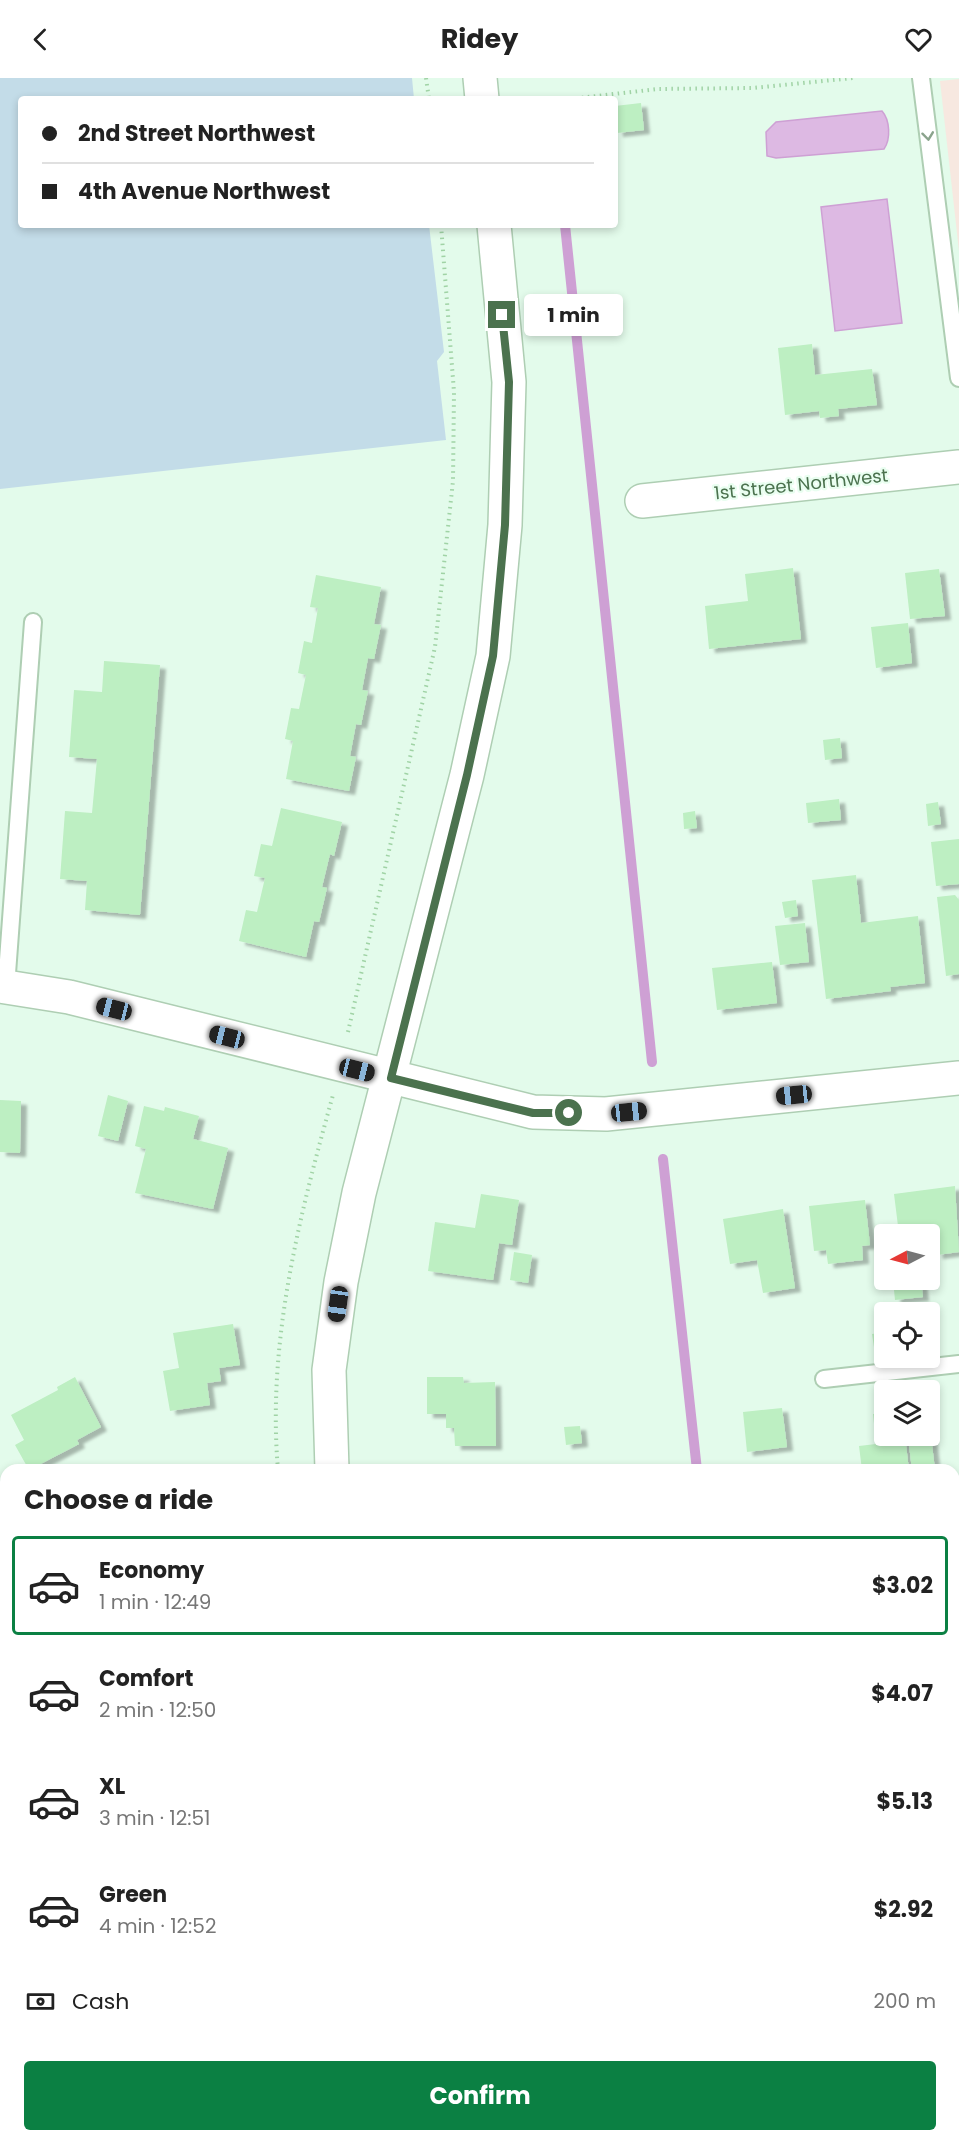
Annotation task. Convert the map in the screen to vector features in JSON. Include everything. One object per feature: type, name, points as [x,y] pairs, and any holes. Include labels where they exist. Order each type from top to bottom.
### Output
[{"type":"street","points":[[480,78],[482,96]]},
{"type":"street","points":[[332,1464],[329,1370],[341,1282],[359,1193],[391,1078],[465,786],[493,656],[505,525],[509,382],[494,228]]},
{"type":"street","name":"1st Street Northwest","points":[[642,501],[959,467]]},
{"type":"street","points":[[3,986],[69,997],[533,1113],[606,1114],[959,1078]]},
{"type":"lane","points":[[921,78],[959,378]]},
{"type":"lane","points":[[3,986],[33,622]]},
{"type":"lane","points":[[824,1379],[959,1364]]},
{"type":"path","points":[[426,78],[429,96]]},
{"type":"path","points":[[596,96],[658,89],[753,88],[853,78]]},
{"type":"path","points":[[278,1464],[277,1365],[282,1314],[312,1172],[341,1066],[435,647],[453,481],[454,392],[441,228]]},
{"type":"shaded area","points":[[0,78],[412,78],[414,96],[18,96],[18,228],[429,228],[444,352],[437,361],[446,440],[0,489]]},
{"type":"shaded area","points":[[959,79],[959,251],[940,81]]},
{"type":"shaded area","points":[[882,111],[887,119],[889,130],[884,149],[776,158],[767,156],[766,132],[776,122]]},
{"type":"shaded area","points":[[887,199],[902,323],[835,331],[821,207]]},
{"type":"building","points":[[641,103],[644,130],[618,133],[618,106]]},
{"type":"building","points":[[812,344],[815,375],[872,369],[877,405],[838,409],[839,416],[820,418],[819,411],[785,415],[778,348]]},
{"type":"building","points":[[793,568],[801,639],[709,649],[705,606],[748,601],[745,574]]},
{"type":"building","points":[[939,569],[945,616],[910,619],[905,573]]},
{"type":"building","points":[[316,575],[381,587],[374,624],[381,625],[374,659],[368,658],[362,690],[368,691],[361,725],[356,724],[350,756],[356,757],[349,791],[286,779],[293,741],[285,739],[291,708],[299,709],[306,675],[298,673],[304,641],[312,643],[318,608],[310,607]]},
{"type":"building","points":[[908,623],[912,663],[876,668],[871,627]]},
{"type":"building","points":[[104,661],[160,665],[140,915],[85,910],[87,881],[60,879],[65,811],[92,813],[97,759],[69,757],[74,690],[102,692]]},
{"type":"building","points":[[840,738],[842,758],[825,760],[823,740]]},
{"type":"building","points":[[839,799],[841,820],[808,823],[806,803]]},
{"type":"building","points":[[938,802],[941,824],[928,826],[926,804]]},
{"type":"building","points":[[281,808],[342,822],[334,856],[330,854],[322,887],[327,888],[319,922],[314,921],[306,957],[239,941],[246,910],[257,912],[265,878],[254,876],[261,844],[272,846]]},
{"type":"building","points":[[695,811],[697,828],[684,829],[683,813]]},
{"type":"building","points":[[959,839],[959,884],[936,886],[931,842]]},
{"type":"building","points":[[856,875],[861,923],[918,916],[925,983],[890,987],[891,991],[826,999],[812,880]]},
{"type":"building","points":[[955,895],[959,900],[959,974],[946,976],[937,897]]},
{"type":"building","points":[[796,900],[798,916],[785,918],[782,902]]},
{"type":"building","points":[[805,923],[809,962],[780,965],[775,926]]},
{"type":"building","points":[[772,962],[777,1003],[717,1010],[712,968]]},
{"type":"building","points":[[108,1095],[128,1101],[118,1141],[98,1136]]},
{"type":"building","points":[[0,1100],[21,1101],[20,1153],[0,1152]]},
{"type":"building","points":[[144,1106],[164,1111],[165,1107],[199,1116],[193,1139],[228,1148],[213,1209],[135,1193],[146,1149],[135,1146]]},
{"type":"building","points":[[955,1186],[959,1252],[940,1255],[940,1224],[898,1224],[894,1194]]},
{"type":"building","points":[[481,1194],[519,1200],[512,1245],[499,1243],[493,1280],[428,1271],[435,1222],[475,1228]]},
{"type":"building","points":[[865,1200],[870,1245],[862,1246],[863,1260],[828,1264],[826,1250],[814,1251],[809,1206]]},
{"type":"building","points":[[783,1209],[795,1288],[763,1293],[757,1260],[730,1264],[723,1219]]},
{"type":"building","points":[[514,1252],[532,1255],[528,1283],[510,1280]]},
{"type":"building","points":[[894,1290],[922,1290],[923,1297],[895,1300]]},
{"type":"building","points":[[233,1324],[240,1365],[219,1368],[221,1381],[207,1383],[210,1405],[170,1411],[163,1371],[179,1368],[173,1333]]},
{"type":"building","points":[[75,1377],[101,1427],[77,1440],[79,1444],[41,1464],[26,1464],[15,1445],[24,1440],[11,1415],[58,1390],[57,1387]]},
{"type":"building","points":[[427,1377],[463,1377],[464,1383],[495,1382],[496,1446],[455,1446],[454,1428],[446,1428],[446,1414],[427,1414]]},
{"type":"building","points":[[782,1408],[787,1447],[747,1452],[743,1412]]},
{"type":"building","points":[[580,1426],[582,1443],[566,1445],[564,1427]]},
{"type":"building","points":[[859,1446],[906,1446],[908,1464],[861,1464]]},
{"type":"building","points":[[909,1446],[932,1446],[934,1464],[911,1464]]},
{"type":"waterway","points":[[565,228],[652,1062]]},
{"type":"waterway","points":[[663,1159],[696,1464]]},
{"type":"route","points":[[502,315],[509,382],[505,525],[493,656],[467,775],[391,1078],[533,1113],[569,1113]]}]
